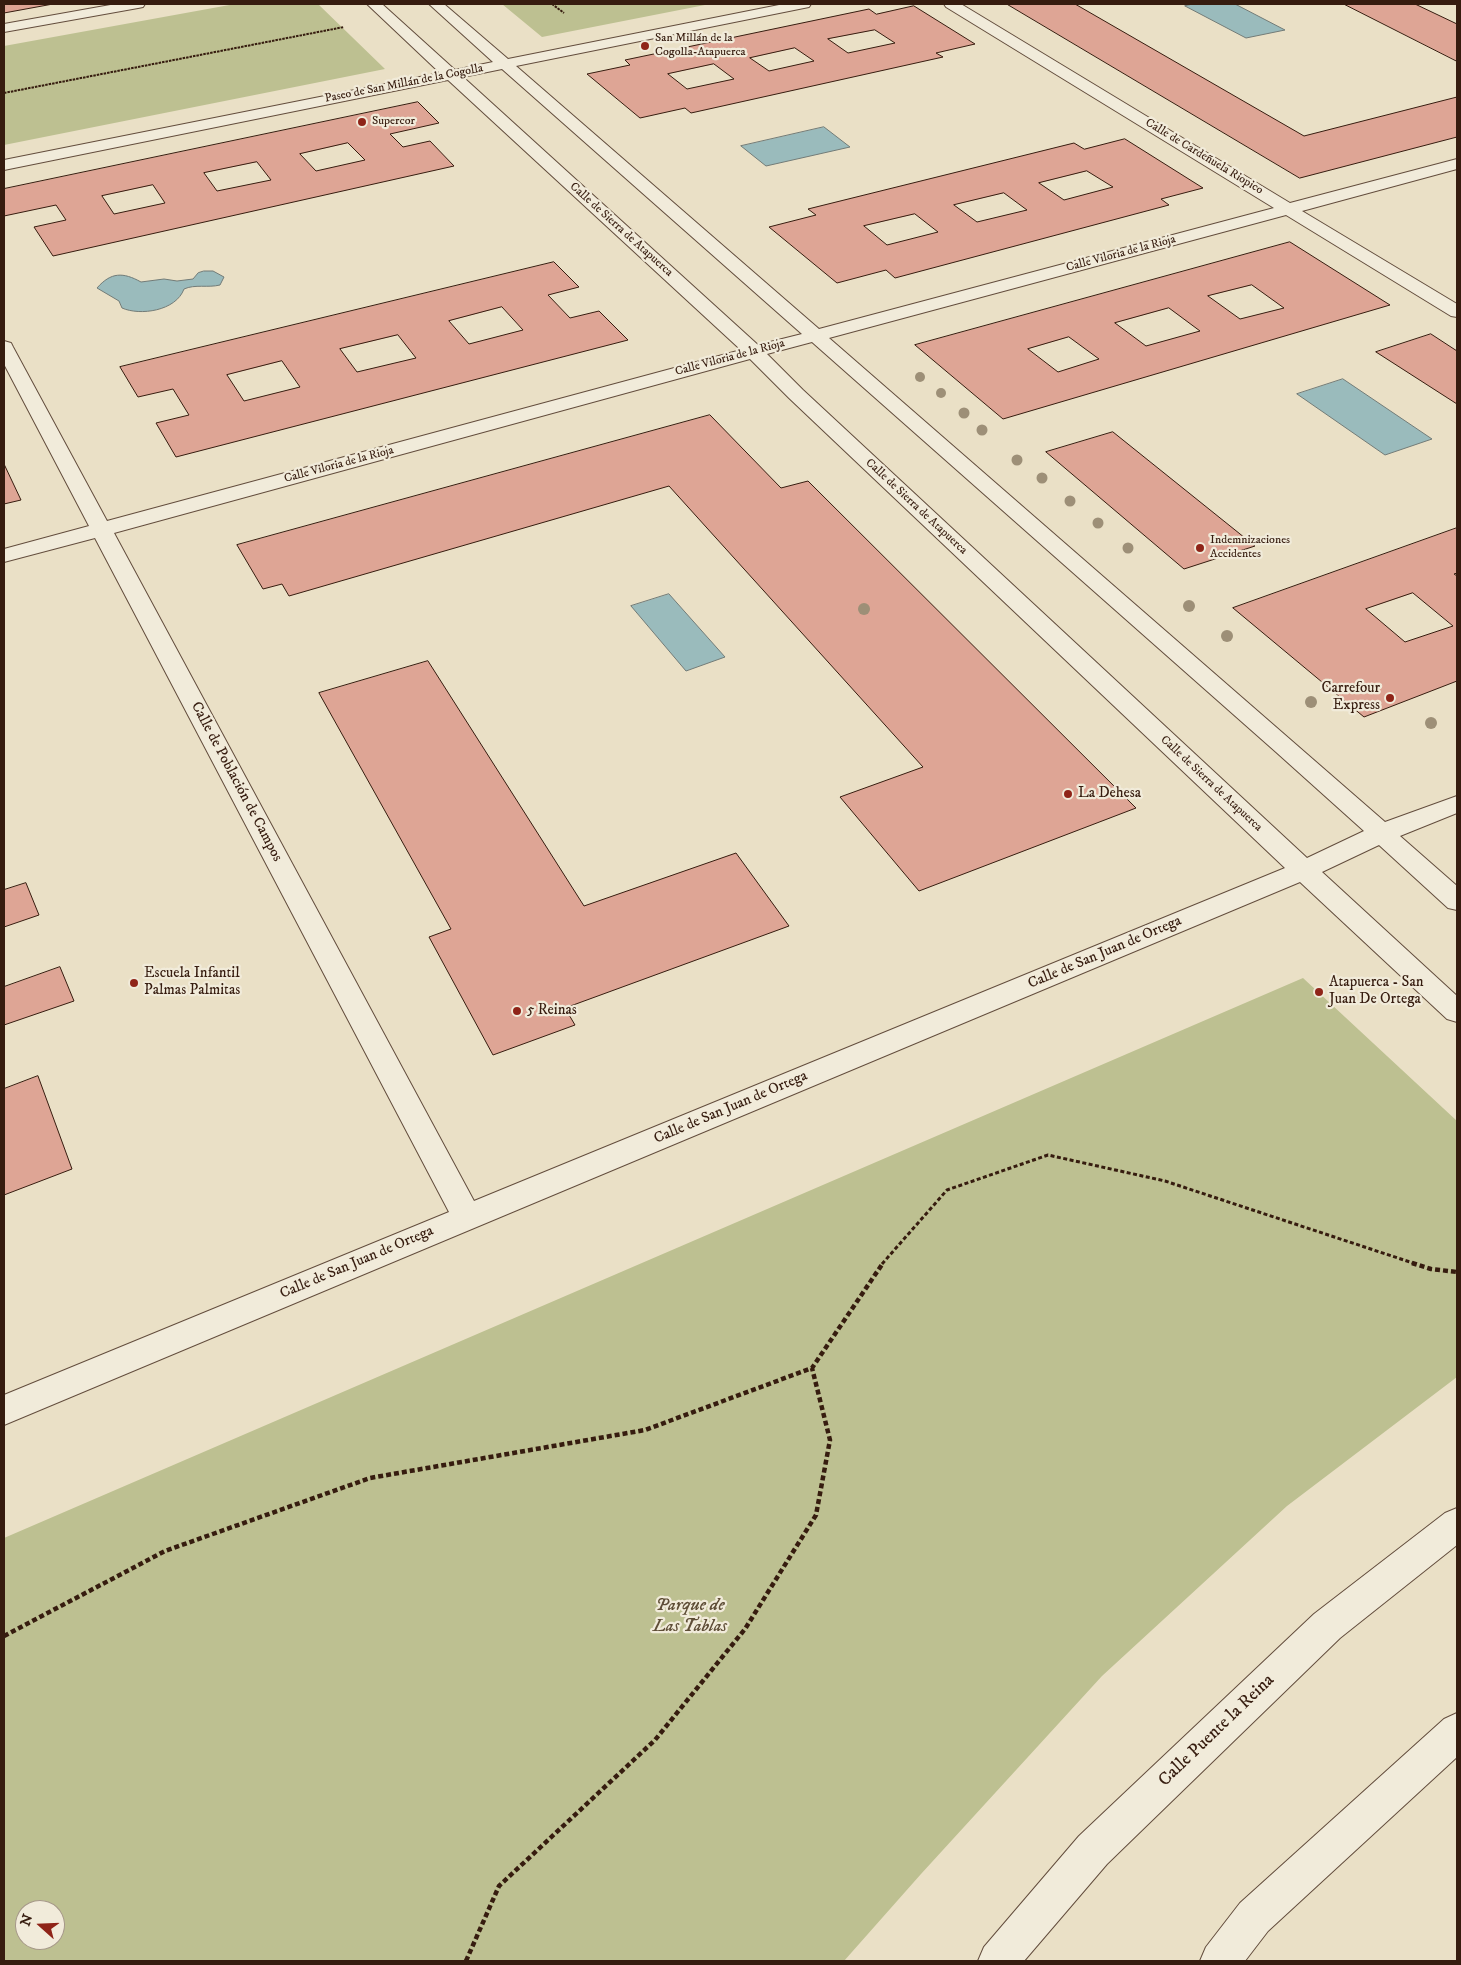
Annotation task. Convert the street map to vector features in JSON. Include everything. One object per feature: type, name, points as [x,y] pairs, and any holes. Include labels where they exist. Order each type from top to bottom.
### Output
[{"type":"street","points":[[4,28],[138,4]]},
{"type":"street","name":"Calle de Sierra de Atapuerca","points":[[374,4],[754,352],[796,394],[1457,1012]]},
{"type":"street","points":[[436,4],[1285,746],[1457,901]]},
{"type":"street","name":"Paseo de San Millán de la Cogolla","points":[[4,165],[804,4]]},
{"type":"street","name":"Calle de Cardeñuela Riopico","points":[[951,4],[1457,312]]},
{"type":"street","name":"Calle Viloria de la Rioja","points":[[4,556],[754,352],[1457,164]]},
{"type":"street","name":"Calle de Población de Campos","points":[[4,347],[468,1217]]},
{"type":"street","name":"Calle de San Juan de Ortega","points":[[4,1410],[1304,870],[1382,833],[1457,804]]},
{"type":"street","name":"Calle Puente la Reina","points":[[998,1961],[1093,1850],[1327,1626],[1457,1524]]},
{"type":"street","points":[[1220,1961],[1254,1917],[1457,1732]]},
{"type":"path","points":[[4,93],[347,27]]},
{"type":"path","points":[[4,1636],[165,1551],[370,1478],[645,1430],[812,1368],[888,1256],[946,1190],[1048,1156],[1165,1182],[1431,1269],[1457,1272]]},
{"type":"path","points":[[466,1961],[499,1886],[655,1740],[745,1629],[816,1515],[830,1440],[812,1368]]},
{"type":"green space","points":[[235,4],[318,4],[385,69],[4,145],[4,46]]},
{"type":"green space","points":[[502,4],[710,4],[542,37]]},
{"type":"green space","name":"Parque de Las Tablas","points":[[1303,978],[1457,1121],[1457,1377],[1287,1506],[1102,1676],[844,1961],[4,1961],[4,1538]]},
{"type":"water","points":[[1193,4],[1235,4],[1285,30],[1246,38],[1185,6]]},
{"type":"water","points":[[824,127],[850,147],[766,166],[741,146]]},
{"type":"water","points":[[213,271],[224,277],[220,285],[184,289],[173,302],[157,310],[138,312],[122,308],[119,301],[97,288],[107,279],[118,275],[128,276],[141,282],[164,279],[177,281],[193,279],[198,273]]},
{"type":"water","points":[[1343,379],[1432,439],[1385,455],[1297,394]]},
{"type":"water","points":[[669,594],[725,657],[686,671],[631,606]]},
{"type":"building","points":[[4,4],[53,4],[4,13]]},
{"type":"building","points":[[1007,4],[1075,4],[1304,136],[1457,97],[1457,137],[1300,178]]},
{"type":"building","points":[[1344,4],[1415,4],[1457,24],[1457,61]]},
{"type":"building","points":[[914,6],[975,44],[936,53],[943,57],[691,113],[685,108],[640,118],[587,74],[630,65],[625,60],[869,9],[876,14]],"holes":[[[875,30],[895,43],[848,53],[828,39]],[[795,48],[814,61],[769,71],[750,58]],[[714,64],[734,79],[687,89],[668,74]]]},
{"type":"building","points":[[418,102],[439,123],[390,134],[403,147],[430,141],[454,166],[53,256],[34,227],[66,220],[56,205],[4,216],[4,189]],"holes":[[[348,143],[365,160],[316,171],[300,154]],[[257,162],[271,180],[217,191],[204,173]],[[153,185],[165,203],[114,214],[102,196]]]},
{"type":"building","points":[[1125,139],[1203,188],[1161,199],[1169,205],[895,278],[886,270],[837,283],[769,227],[816,215],[808,209],[1074,143],[1084,149]],"holes":[[[1087,171],[1113,187],[1064,200],[1039,183]],[[1004,193],[1027,210],[977,222],[954,205]],[[915,214],[938,232],[887,245],[864,226]]]},
{"type":"building","points":[[1290,242],[1390,305],[1003,419],[915,345]],"holes":[[[1252,285],[1284,308],[1240,319],[1208,296]],[[1169,308],[1200,331],[1146,346],[1115,323]],[[1069,337],[1099,359],[1058,372],[1028,349]]]},
{"type":"building","points":[[554,262],[579,287],[548,295],[570,318],[599,311],[628,340],[176,457],[156,423],[189,415],[173,389],[138,397],[120,367]],"holes":[[[502,307],[523,330],[469,344],[449,321]],[[398,335],[416,358],[357,372],[340,349]],[[282,361],[300,387],[244,401],[227,375]]]},
{"type":"building","points":[[1431,334],[1457,351],[1457,404],[1376,352]]},
{"type":"building","points":[[710,415],[781,488],[808,481],[1136,808],[919,891],[840,797],[923,767],[669,486],[289,596],[282,584],[263,589],[237,545]]},
{"type":"building","points":[[1113,432],[1255,546],[1184,569],[1046,452]]},
{"type":"building","points":[[4,464],[21,500],[4,504]]},
{"type":"building","points":[[1457,528],[1457,573],[1454,574],[1457,576],[1457,681],[1364,717],[1233,608]],"holes":[[[1413,593],[1453,626],[1405,642],[1366,609]]]},
{"type":"building","points":[[428,661],[584,906],[736,853],[789,926],[565,1008],[575,1025],[493,1055],[429,937],[451,929],[319,693]]},
{"type":"building","points":[[26,883],[39,915],[4,927],[4,890]]},
{"type":"building","points":[[60,967],[74,1001],[4,1025],[4,987]]},
{"type":"building","points":[[38,1076],[72,1169],[4,1195],[4,1089]]},
{"type":"place","name":"San Millán de la Cogolla-Atapuerca","points":[[645,46]]},
{"type":"place","name":"Supercor","points":[[362,122]]},
{"type":"place","name":"Indemnizaciones Accidentes","points":[[1200,548]]},
{"type":"place","name":"Carrefour Express","points":[[1390,698]]},
{"type":"place","name":"La Dehesa","points":[[1068,794]]},
{"type":"place","name":"Escuela Infantil Palmas Palmitas","points":[[134,983]]},
{"type":"place","name":"Atapuerca - San Juan De Ortega","points":[[1319,992]]},
{"type":"place","name":"5 Reinas","points":[[517,1011]]}]
